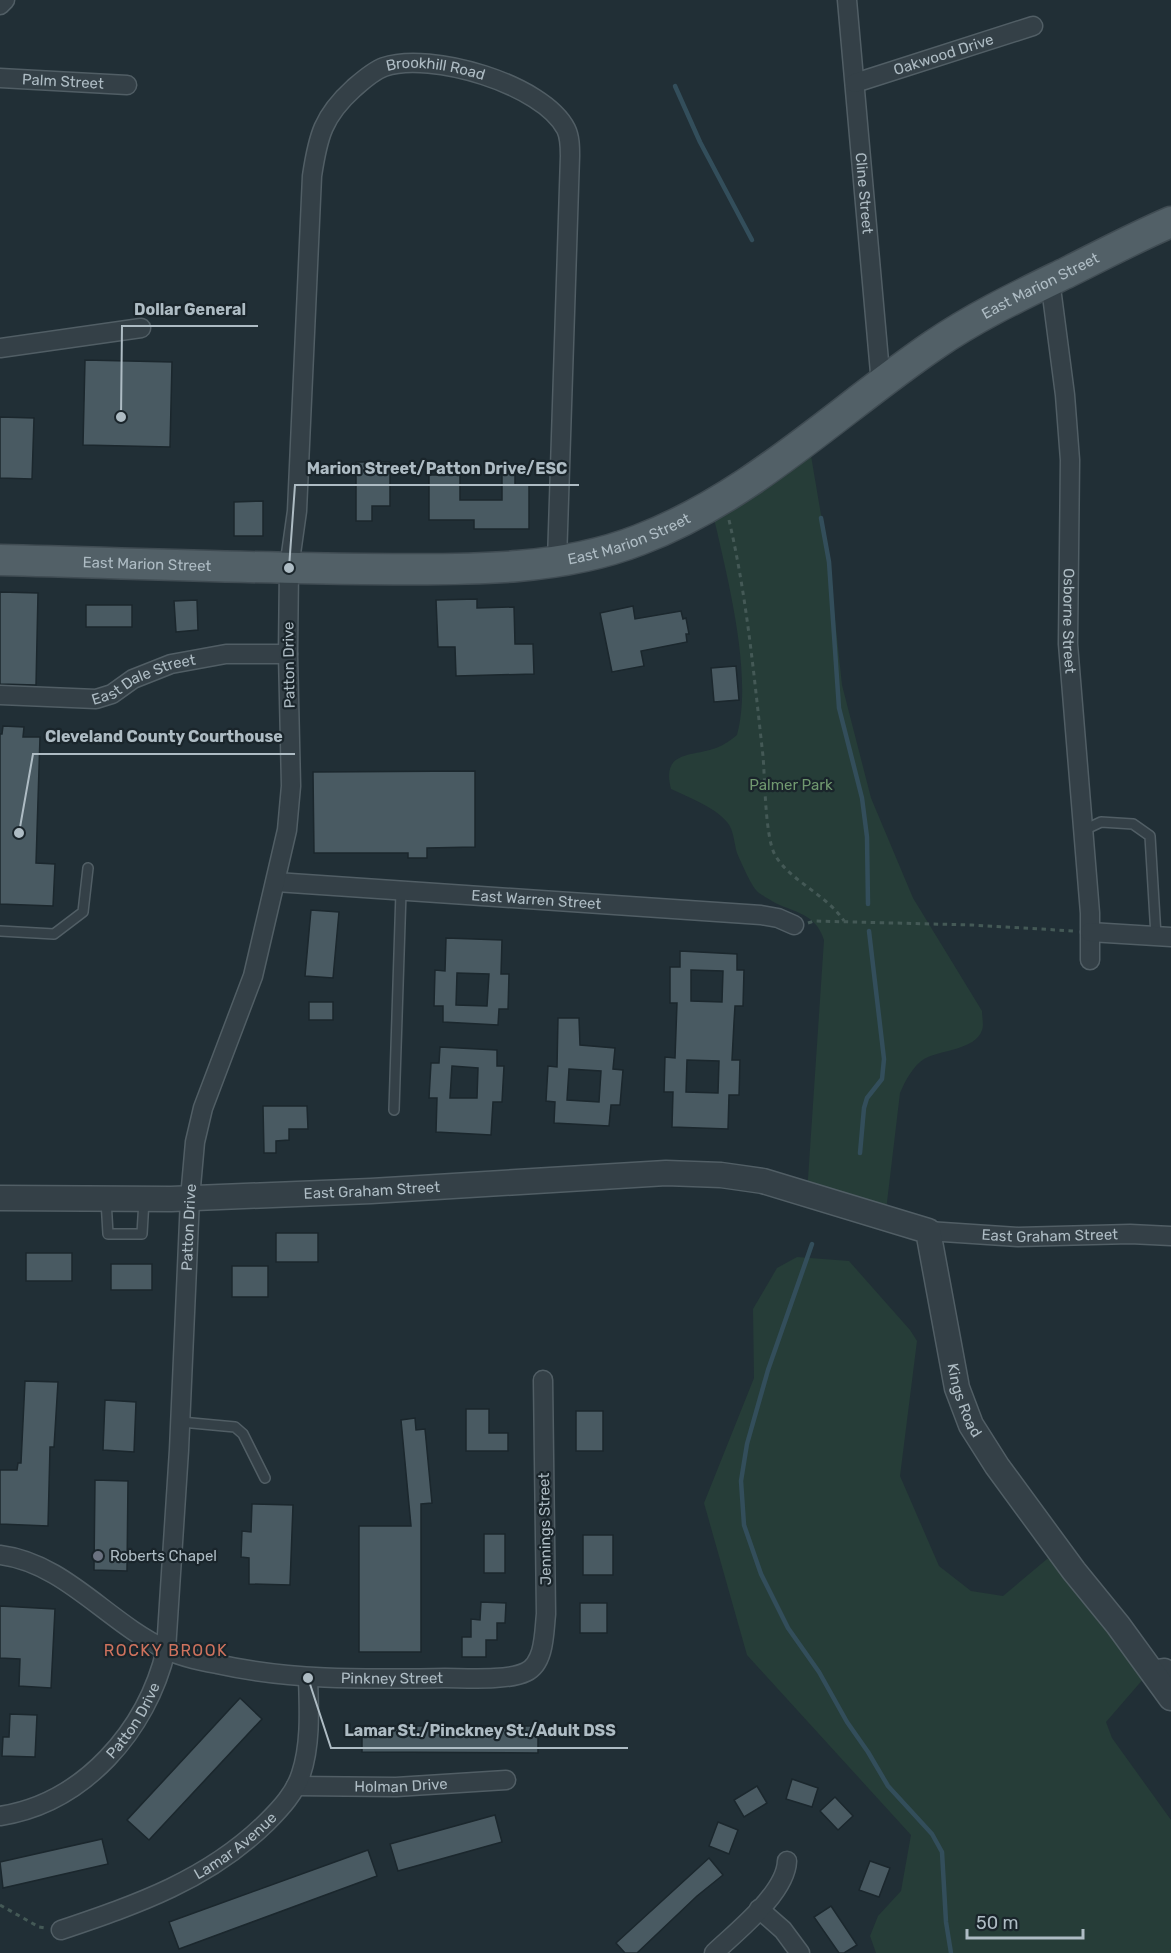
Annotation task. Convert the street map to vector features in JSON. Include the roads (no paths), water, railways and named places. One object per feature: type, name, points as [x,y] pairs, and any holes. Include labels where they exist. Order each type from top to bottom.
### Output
[{"type":"main road","name":"East Marion Street","points":[[0,560],[289,568],[434,569],[518,566],[599,553],[638,541],[686,520],[782,459],[936,344],[1050,280],[1171,222]]},
{"type":"street","points":[[0,5],[5,0]]},
{"type":"street","name":"Cline Street","points":[[847,0],[881,384]]},
{"type":"street","name":"Oakwood Drive","points":[[855,83],[1033,26]]},
{"type":"street","name":"Brookhill Road","points":[[289,568],[297,511],[312,176],[316,148],[321,130],[336,105],[363,80],[382,68],[404,63],[424,62],[447,65],[504,83],[521,91],[541,103],[559,119],[566,129],[569,140],[570,168],[556,561]]},
{"type":"street","name":"Palm Street","points":[[0,78],[127,85]]},
{"type":"street","name":"Osborne Street","points":[[1050,280],[1065,395],[1070,460],[1068,644],[1084,830],[1090,960]]},
{"type":"street","points":[[0,348],[141,328]]},
{"type":"street","name":"Patton Drive","points":[[0,1816],[31,1808],[58,1795],[79,1783],[104,1762],[126,1738],[160,1676],[166,1650],[181,1422],[190,1198],[195,1142],[202,1108],[254,976],[287,830],[291,786],[289,568]]},
{"type":"street","name":"East Dale Street","points":[[0,695],[96,699],[112,694],[133,679],[171,664],[226,654],[288,654]]},
{"type":"street","name":"East Warren Street","points":[[276,882],[761,915],[778,918],[794,925]]},
{"type":"street","points":[[1090,932],[1163,937]]},
{"type":"street","name":"East Graham Street","points":[[0,1198],[144,1200],[371,1191],[643,1174],[695,1173],[744,1177],[928,1231],[1018,1237],[1130,1234],[1171,1236]]},
{"type":"street","name":"Kings Road","points":[[928,1231],[957,1388],[971,1425],[1004,1475],[1161,1671],[1171,1698]]},
{"type":"street","name":"Jennings Street","points":[[525,1673],[535,1666],[542,1647],[546,1614],[543,1380]]},
{"type":"street","name":"Pinkney Street","points":[[0,1555],[36,1565],[166,1650],[245,1671],[335,1679],[497,1678],[525,1673]]},
{"type":"street","name":"Lamar Avenue","points":[[61,1930],[130,1906],[199,1875],[229,1856],[278,1811],[296,1786],[305,1757],[309,1725],[308,1678]]},
{"type":"street","name":"Holman Drive","points":[[296,1786],[396,1787],[506,1780]]},
{"type":"street","points":[[714,1953],[780,1885],[786,1872],[786,1861]]},
{"type":"street","points":[[759,1909],[783,1930],[800,1953]]},
{"type":"lane","points":[[1084,830],[1101,822],[1133,824],[1150,836],[1163,937]]},
{"type":"lane","points":[[0,931],[54,934],[83,912],[88,868]]},
{"type":"lane","points":[[394,1110],[401,892]]},
{"type":"lane","points":[[106,1200],[108,1234],[142,1234],[144,1200]]},
{"type":"lane","points":[[181,1422],[235,1427],[243,1434],[266,1478]]},
{"type":"waterway","points":[[675,86],[700,142],[752,240]]},
{"type":"waterway","points":[[821,518],[829,562],[839,708],[862,798],[867,837],[868,904]]},
{"type":"waterway","points":[[860,1153],[864,1108],[867,1098],[882,1079],[884,1059],[869,931]]},
{"type":"waterway","points":[[812,1244],[768,1370],[747,1444],[741,1481],[744,1525],[761,1574],[788,1628],[819,1672],[847,1722],[888,1786],[932,1834],[942,1852],[946,1922],[951,1953]]},
{"type":"place","name":"Dollar General","points":[[121,417]]},
{"type":"place","name":"Marion Street/Patton Drive/ESC","points":[[289,568]]},
{"type":"place","name":"Cleveland County Courthouse","points":[[19,833]]},
{"type":"place","name":"Roberts Chapel","points":[[98,1556]]},
{"type":"place","name":"Lamar St./Pinckney St./Adult DSS","points":[[308,1678]]},
{"type":"district","name":"ROCKY BROOK","points":[[166,1650]]},
{"type":"park label","name":"Palmer Park","points":[[791,785]]}]
